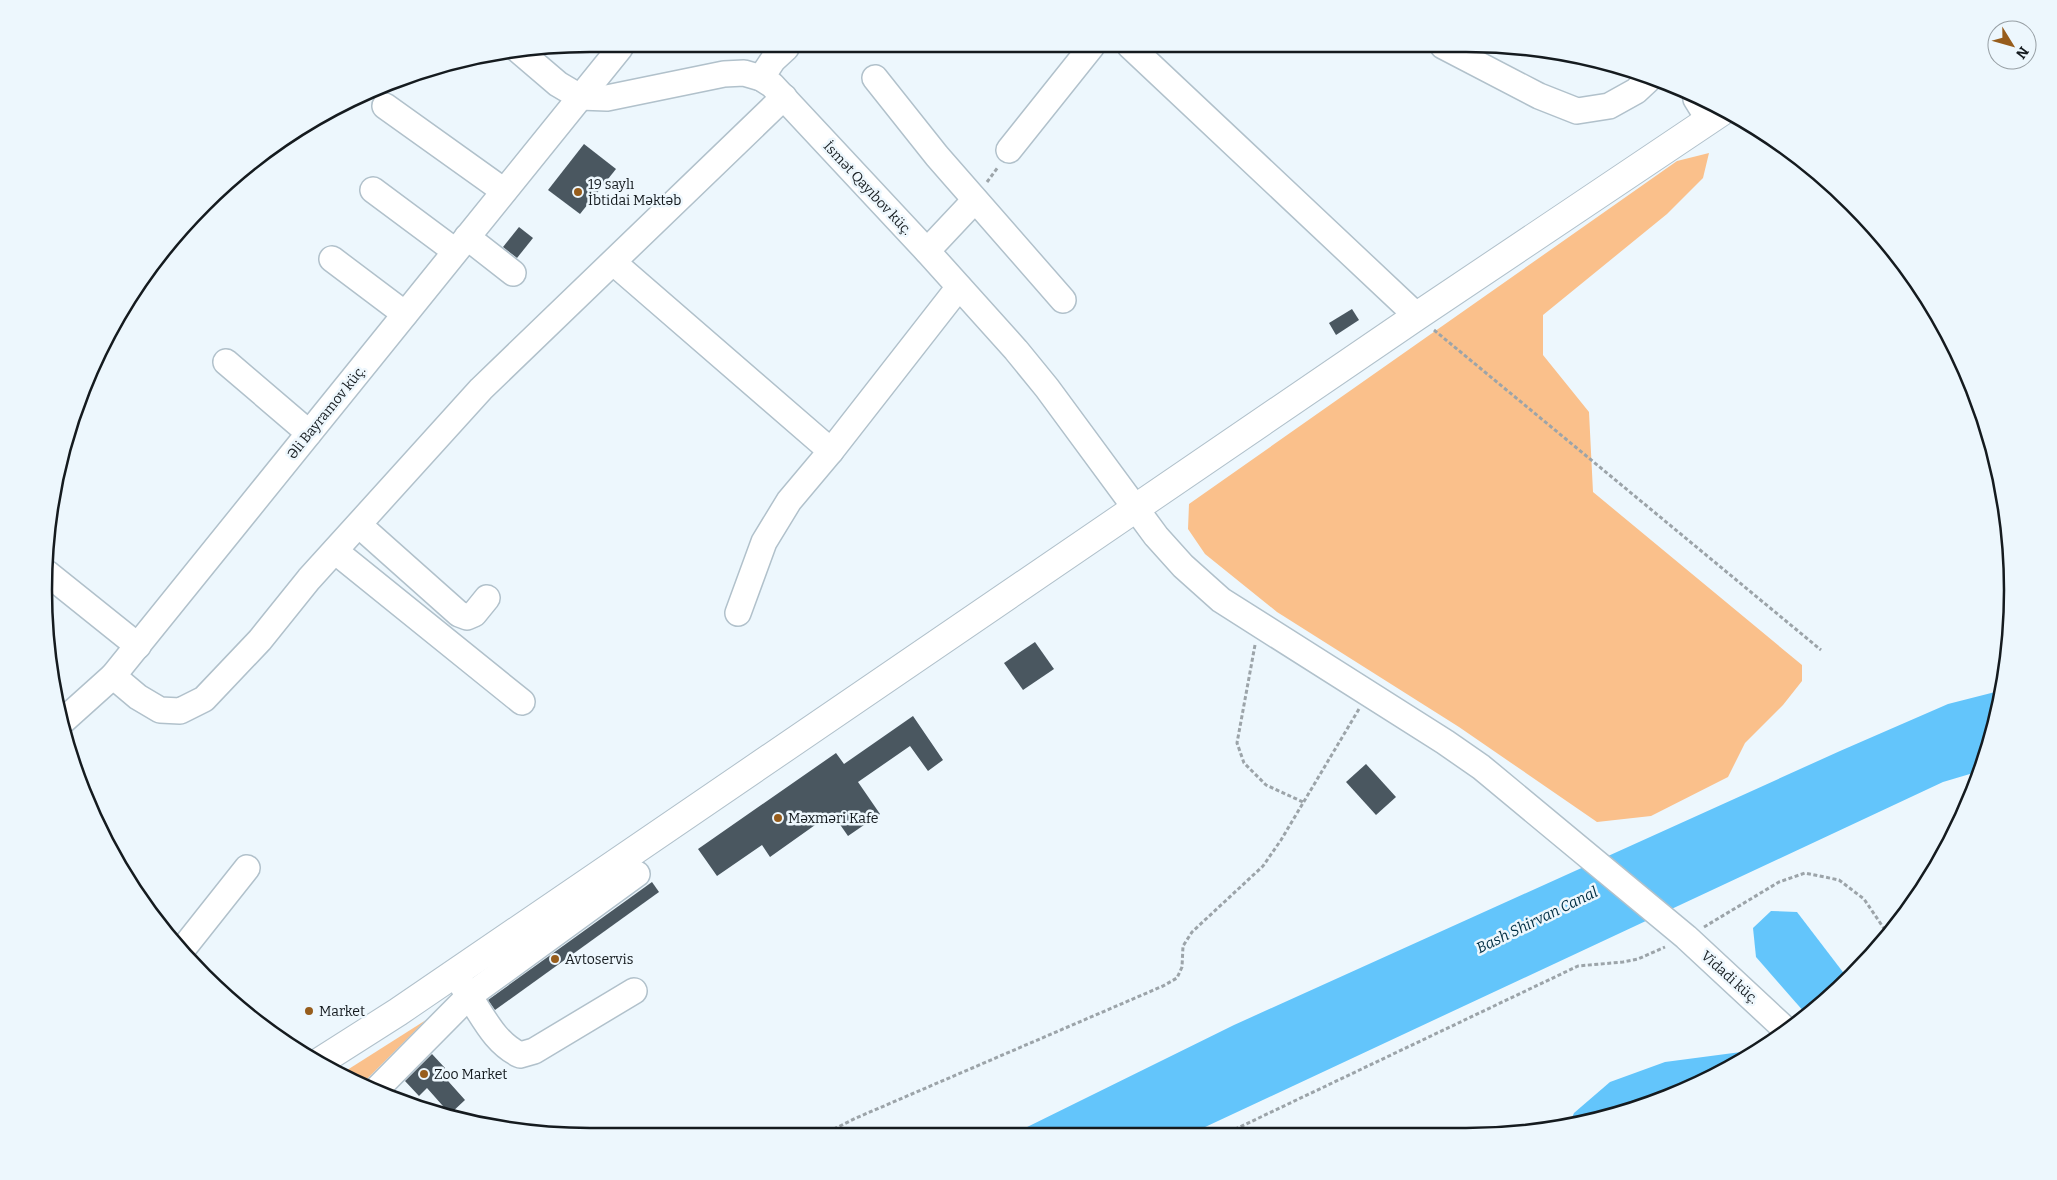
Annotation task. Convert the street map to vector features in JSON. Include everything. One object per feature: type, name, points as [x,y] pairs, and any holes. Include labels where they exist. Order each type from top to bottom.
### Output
[{"type":"main road","points":[[326,1058],[398,1012],[1417,316],[1709,110]]},
{"type":"street","name":"Əli Bayramov küç.","points":[[68,716],[113,676],[138,646],[617,52]]},
{"type":"street","points":[[761,78],[773,60],[782,52]]},
{"type":"street","points":[[1010,150],[1087,52]]},
{"type":"street","points":[[1142,52],[1417,316]]},
{"type":"street","points":[[1455,52],[1539,96],[1577,111],[1609,106],[1636,91],[1645,83]]},
{"type":"street","name":"İsmət Qayıbov küç.","points":[[526,57],[558,84],[580,97],[607,98],[724,74],[744,73],[761,78],[784,97],[1016,350],[1047,388],[1156,536],[1183,566],[1221,600],[1368,694]]},
{"type":"street","points":[[874,78],[975,200],[1063,300]]},
{"type":"street","points":[[113,676],[138,697],[160,710],[180,711],[204,699],[260,640],[309,579],[481,389],[614,263],[784,97]]},
{"type":"street","points":[[385,106],[504,190]]},
{"type":"street","points":[[373,190],[461,244],[513,272]]},
{"type":"street","points":[[927,251],[975,200]]},
{"type":"street","points":[[332,259],[405,314]]},
{"type":"street","points":[[614,263],[831,451]]},
{"type":"street","points":[[738,613],[764,542],[789,501],[831,451],[959,287]]},
{"type":"street","points":[[226,362],[309,433]]},
{"type":"street","points":[[359,525],[459,614],[467,617],[474,614],[487,598]]},
{"type":"street","points":[[335,551],[522,702]]},
{"type":"street","points":[[53,578],[138,646]]},
{"type":"street","name":"Vidadi küç.","points":[[1368,694],[1481,767],[1680,932],[1781,1026]]},
{"type":"street","points":[[186,944],[247,868]]},
{"type":"street","points":[[381,1085],[469,996],[637,874]]},
{"type":"street","points":[[454,973],[498,1040],[510,1050],[520,1055],[534,1051],[634,990]]},
{"type":"path","points":[[975,200],[1010,150]]},
{"type":"path","points":[[1417,316],[1821,650]]},
{"type":"path","points":[[1258,625],[1237,743],[1244,763],[1266,785],[1303,802]]},
{"type":"path","points":[[836,1128],[1163,986],[1176,978],[1182,966],[1183,946],[1192,932],[1263,866],[1282,840],[1368,694]]},
{"type":"path","points":[[1238,1128],[1578,966],[1638,959],[1680,932],[1779,882],[1805,873],[1839,880],[1864,899],[1884,928]]},
{"type":"shaded area","points":[[1709,153],[1703,178],[1667,214],[1543,315],[1543,355],[1589,412],[1593,492],[1802,665],[1802,681],[1783,705],[1745,743],[1728,777],[1651,816],[1597,822],[1459,727],[1277,612],[1205,554],[1188,529],[1189,504],[1677,161]]},
{"type":"shaded area","points":[[426,1020],[367,1079],[348,1070]]},
{"type":"water","name":"Bash Shirvan Canal","points":[[1994,692],[1986,729],[1972,773],[1943,782],[1203,1128],[1025,1128],[1234,1025],[1948,704]]},
{"type":"water","points":[[1771,911],[1797,912],[1844,973],[1802,1010],[1756,957],[1753,928]]},
{"type":"water","points":[[1741,1052],[1673,1087],[1640,1099],[1572,1117],[1574,1113],[1610,1082],[1665,1062]]},
{"type":"building","points":[[584,144],[616,169],[580,214],[548,190]]},
{"type":"building","points":[[519,227],[533,238],[517,258],[503,247]]},
{"type":"building","points":[[1352,309],[1359,320],[1336,335],[1329,323]]},
{"type":"building","points":[[1035,642],[1054,669],[1023,690],[1004,663]]},
{"type":"building","points":[[913,716],[943,760],[928,771],[910,746],[858,782],[880,814],[848,836],[832,813],[770,857],[762,845],[717,876],[698,849],[836,753],[844,764]]},
{"type":"building","points":[[1366,764],[1396,797],[1376,815],[1346,782]]},
{"type":"building","points":[[652,882],[659,892],[495,1010],[488,1000]]},
{"type":"building","points":[[432,1054],[445,1068],[440,1072],[465,1100],[454,1110],[444,1107],[427,1088],[419,1096],[405,1081]]},
{"type":"place","name":"19 saylı İbtidai Məktəb","points":[[578,192]]},
{"type":"place","name":"Məxməri Kafe","points":[[778,818]]},
{"type":"place","name":"Avtoservis","points":[[555,959]]},
{"type":"place","name":"Market","points":[[309,1011]]},
{"type":"place","name":"Zoo Market","points":[[424,1074]]}]
